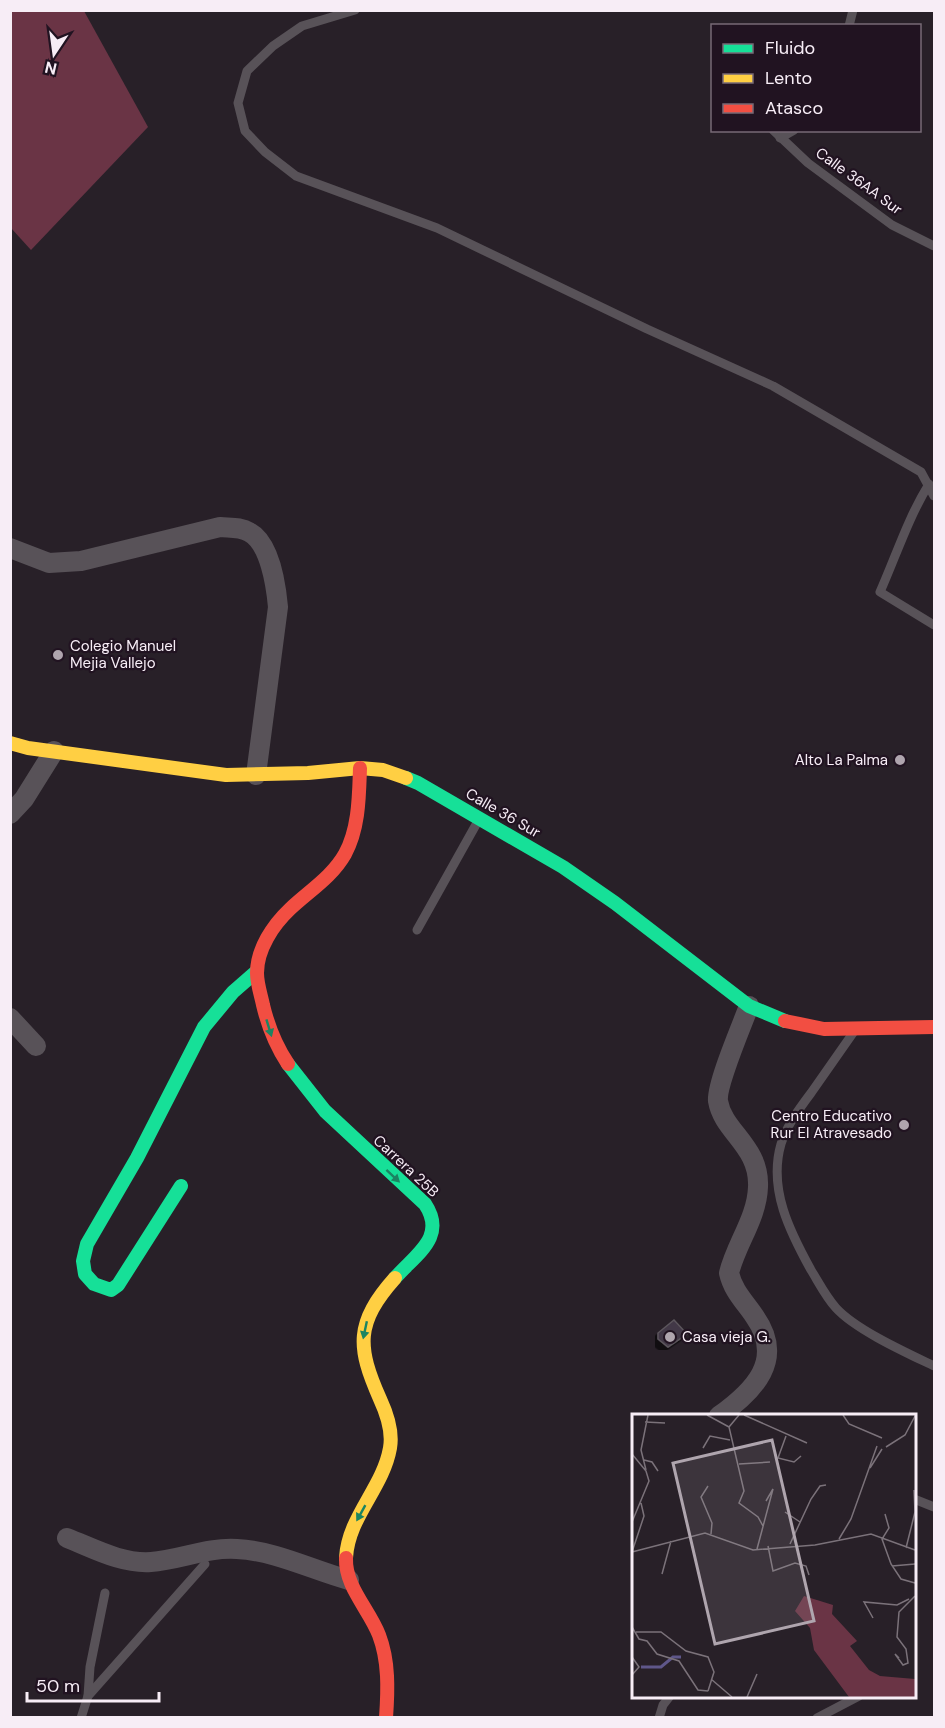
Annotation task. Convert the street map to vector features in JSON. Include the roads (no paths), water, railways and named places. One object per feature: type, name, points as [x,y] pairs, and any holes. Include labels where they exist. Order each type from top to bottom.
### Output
[{"type":"street","points":[[10,548],[49,563],[81,561],[220,527],[237,528],[250,532],[259,541],[270,564],[276,584],[278,607],[256,775]]},
{"type":"street","name":"Calle 36 Sur","points":[[10,743],[226,775],[360,768],[383,770],[399,775],[563,867],[749,1006],[780,1020],[824,1029],[934,1027]]},
{"type":"street","points":[[10,814],[24,799],[54,751]]},
{"type":"street","name":"Carrera 25B","points":[[360,768],[358,815],[351,842],[341,862],[326,879],[280,918],[262,946],[257,971],[263,1007],[273,1040],[286,1065],[314,1100],[425,1204],[433,1215],[434,1229],[427,1242],[388,1285],[372,1308],[363,1331],[363,1352],[367,1373],[379,1392],[390,1422],[391,1446],[385,1467],[347,1545],[345,1561],[349,1580],[374,1624],[384,1650],[388,1677],[387,1718]]},
{"type":"street","points":[[181,1186],[118,1285],[111,1290],[102,1288],[89,1280],[81,1270],[81,1258],[87,1244],[137,1158],[204,1027],[225,1000],[257,971]]},
{"type":"street","points":[[722,1414],[737,1403],[751,1388],[766,1364],[768,1350],[762,1329],[731,1284],[729,1273],[756,1204],[758,1186],[756,1170],[749,1151],[722,1113],[718,1102],[721,1083],[749,1006]]},
{"type":"street","points":[[10,1018],[36,1046]]},
{"type":"street","points":[[67,1538],[112,1556],[132,1561],[150,1562],[221,1548],[241,1549],[303,1564],[349,1580]]},
{"type":"lane","points":[[355,10],[302,26],[273,46],[247,71],[238,103],[245,131],[265,152],[296,176],[437,228],[647,329],[773,386],[921,472],[934,496]]},
{"type":"lane","name":"Calle 36AA Sur","points":[[776,134],[808,163],[892,225],[934,246]]},
{"type":"lane","points":[[929,484],[905,531],[880,592],[934,625]]},
{"type":"lane","points":[[417,930],[479,819]]},
{"type":"lane","points":[[855,1029],[787,1128],[780,1146],[778,1162],[781,1204],[789,1229],[823,1290],[837,1309],[900,1350],[934,1366]]},
{"type":"lane","points":[[915,1499],[934,1507]]},
{"type":"lane","points":[[88,1696],[205,1564]]},
{"type":"lane","points":[[81,1718],[88,1696],[90,1667],[105,1593]]},
{"type":"lane","points":[[659,1718],[663,1705],[668,1698]]},
{"type":"lane","points":[[816,1718],[855,1698]]},
{"type":"place","name":"Colegio Manuel Mejia Vallejo","points":[[58,655]]},
{"type":"place","name":"Alto La Palma","points":[[900,760]]},
{"type":"place","name":"Centro Educativo Rur El Atravesado","points":[[904,1125]]},
{"type":"place","name":"Casa vieja G.","points":[[670,1337]]}]
